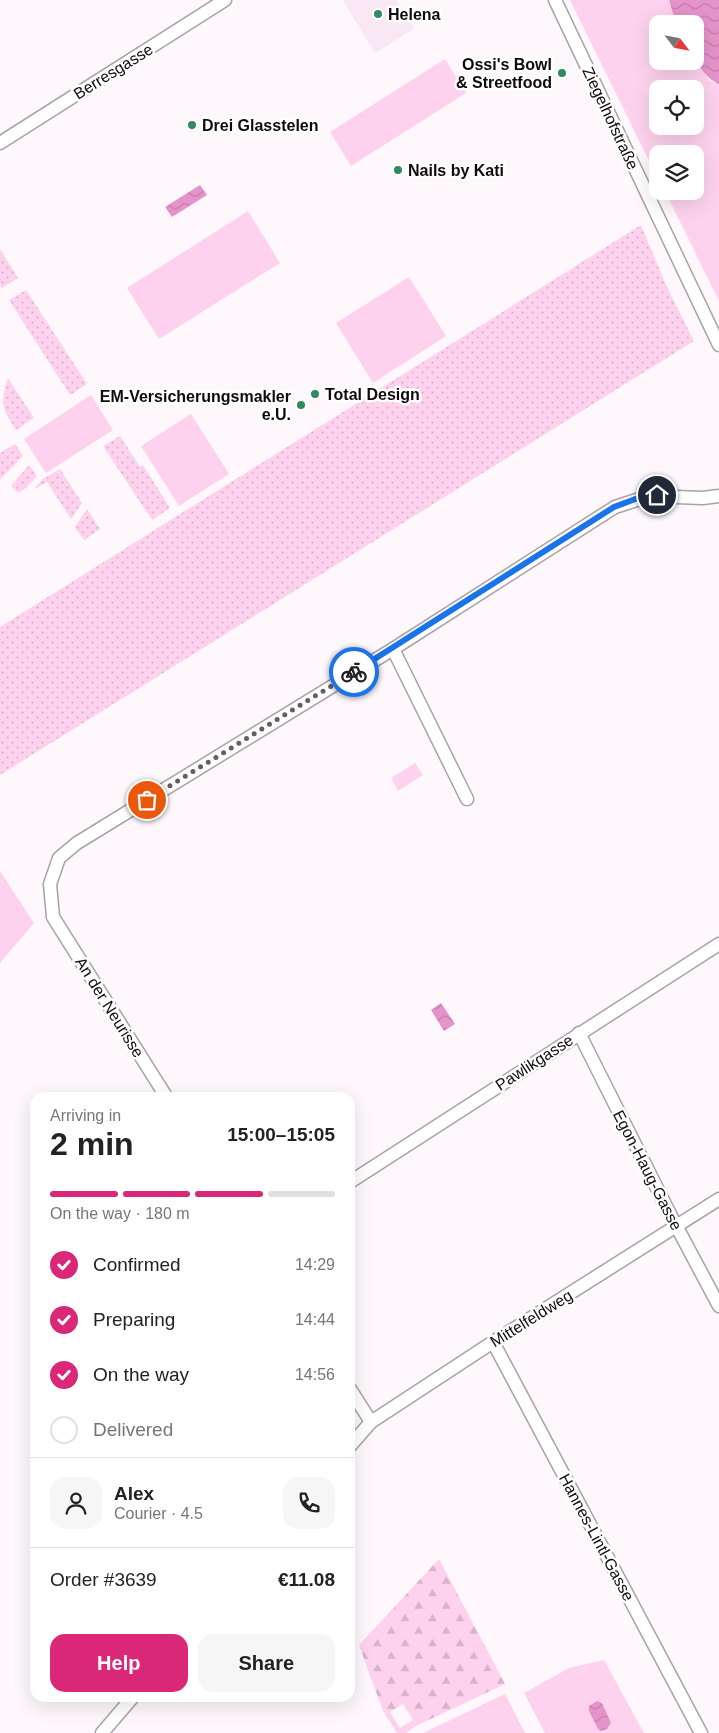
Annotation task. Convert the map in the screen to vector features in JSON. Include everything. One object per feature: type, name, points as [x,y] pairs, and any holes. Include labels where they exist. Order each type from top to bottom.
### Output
[{"type":"street","name":"Berresgasse","points":[[0,143],[225,0]]},
{"type":"street","name":"Ziegelhofstraße","points":[[555,0],[719,345]]},
{"type":"street","points":[[467,799],[393,649],[614,507],[649,496],[703,498],[719,496]]},
{"type":"street","name":"An der Neurisse","points":[[163,1092],[53,917],[50,884],[59,858],[77,843],[393,649]]},
{"type":"street","name":"Pawlikgasse","points":[[355,1179],[719,944]]},
{"type":"street","name":"Egon-Haug-Gasse","points":[[579,1033],[719,1306]]},
{"type":"street","name":"Mittelfeldweg","points":[[355,1440],[371,1422],[493,1342],[719,1199]]},
{"type":"street","name":"Hannes-Lintl-Gasse","points":[[493,1342],[701,1733]]},
{"type":"street","points":[[355,1397],[371,1422]]},
{"type":"street","points":[[102,1733],[129,1702]]},
{"type":"shaded area","name":"Helena","points":[[344,0],[396,0],[415,28],[375,53]]},
{"type":"green space","points":[[570,0],[669,0],[673,15],[649,15],[649,70],[703,70],[709,80],[719,84],[719,301],[669,200],[704,200],[704,145],[649,145],[649,161]]},
{"type":"green space","points":[[445,59],[466,93],[351,166],[330,132]]},
{"type":"green space","points":[[248,211],[280,263],[159,339],[127,288]]},
{"type":"green space","points":[[641,225],[666,285],[694,341],[0,775],[0,627]]},
{"type":"green space","points":[[0,249],[18,278],[2,288],[0,284]]},
{"type":"green space","points":[[409,277],[446,336],[373,383],[336,323]]},
{"type":"green space","points":[[26,290],[87,384],[70,395],[9,300]]},
{"type":"green space","points":[[8,378],[34,418],[16,430],[5,411],[3,399]]},
{"type":"green space","points":[[91,395],[113,430],[46,473],[24,439]]},
{"type":"green space","points":[[191,414],[229,474],[179,506],[141,446]]},
{"type":"green space","points":[[120,436],[140,467],[143,465],[170,508],[152,520],[103,446]]},
{"type":"green space","points":[[15,444],[23,456],[0,480],[0,453]]},
{"type":"green space","points":[[29,465],[37,476],[26,488],[18,493],[11,486]]},
{"type":"green space","points":[[60,469],[82,503],[71,519],[47,482],[34,489],[43,479]]},
{"type":"green space","points":[[87,509],[100,529],[84,540],[75,527]]},
{"type":"green space","points":[[415,763],[423,775],[398,791],[391,778]]},
{"type":"green space","points":[[0,871],[34,923],[0,963]]},
{"type":"green space","points":[[439,1559],[505,1684],[416,1726],[406,1733],[397,1733],[383,1711],[359,1645]],"holes":[[[403,1704],[413,1720],[400,1728],[390,1712]]]},
{"type":"green space","points":[[604,1660],[644,1733],[545,1733],[524,1693],[569,1668]]},
{"type":"green space","points":[[505,1694],[525,1733],[423,1733]]},
{"type":"water","points":[[669,0],[719,0],[719,84],[708,77],[702,70],[704,70],[704,15],[673,15]]},
{"type":"water","points":[[200,185],[207,195],[172,217],[165,207]]},
{"type":"water","points":[[441,1003],[455,1024],[444,1031],[431,1010]]},
{"type":"water","points":[[597,1701],[602,1703],[611,1723],[607,1729],[601,1731],[598,1729],[589,1711],[589,1706]]},
{"type":"way so far","points":[[147,800],[354,672]]},
{"type":"place","name":"Helena","points":[[378,14]]},
{"type":"place","name":"Ossi's Bowl & Streetfood","points":[[562,73]]},
{"type":"place","name":"Drei Glasstelen","points":[[192,125]]},
{"type":"place","name":"Nails by Kati","points":[[398,170]]},
{"type":"place","name":"Total Design","points":[[315,394]]},
{"type":"place","name":"EM-Versicherungsmakler e.U.","points":[[301,405]]},
{"type":"route","points":[[354,672],[614,507],[638,498],[657,495]]}]
